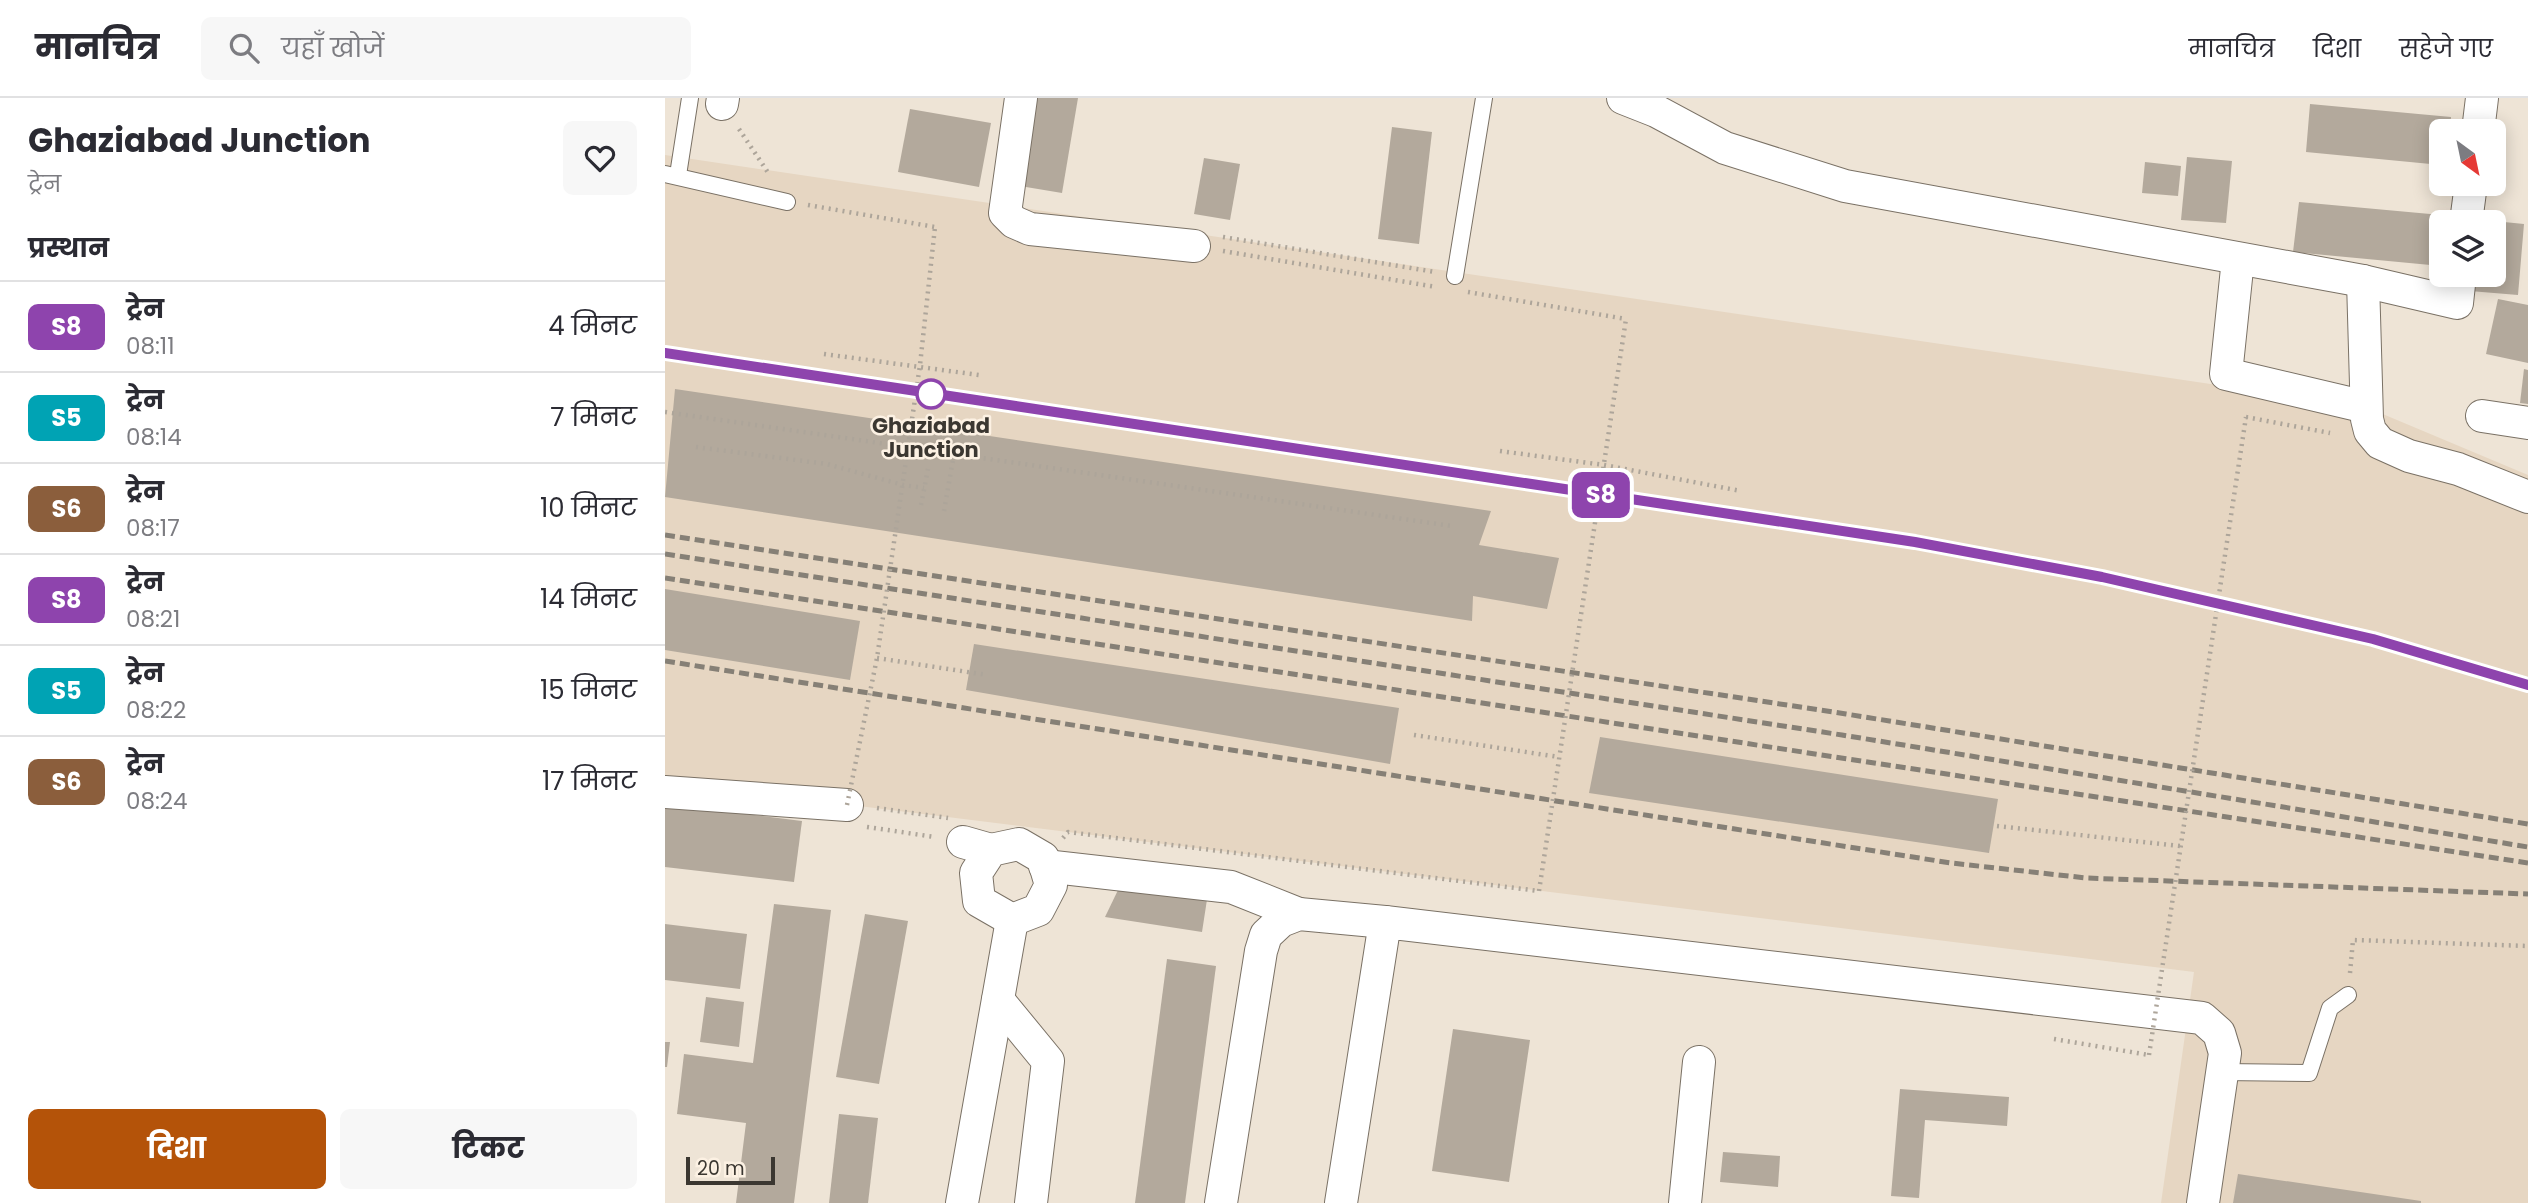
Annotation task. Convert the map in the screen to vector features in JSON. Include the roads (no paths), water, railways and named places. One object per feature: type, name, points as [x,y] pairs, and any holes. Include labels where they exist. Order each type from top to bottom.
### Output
[{"type":"street","points":[[1021,98],[1006,213],[1014,222],[1030,229],[1194,246]]},
{"type":"street","points":[[1623,98],[1656,111],[1725,148],[1845,186],[2363,281],[2457,303],[2459,287]]},
{"type":"street","points":[[2479,119],[2482,98]]},
{"type":"street","points":[[2238,259],[2226,374],[2367,407]]},
{"type":"street","points":[[2363,281],[2370,431],[2380,443],[2409,456],[2458,469],[2528,497]]},
{"type":"street","points":[[2482,416],[2528,423]]},
{"type":"street","points":[[665,792],[860,811]]},
{"type":"street","points":[[1012,920],[979,901],[970,837],[1019,844],[1044,862],[1231,887],[1299,914],[2202,1018],[2219,1033],[2225,1053],[2203,1203]]},
{"type":"street","points":[[1012,920],[1038,910],[1051,885],[1044,862]]},
{"type":"street","points":[[1221,1203],[1261,951],[1266,935],[1281,921],[1299,914]]},
{"type":"street","points":[[962,1203],[1012,920]]},
{"type":"street","points":[[1341,1203],[1385,922]]},
{"type":"street","points":[[998,999],[1048,1061],[1031,1203]]},
{"type":"street","points":[[1685,1203],[1699,1062]]},
{"type":"lane","points":[[690,98],[672,175],[787,202]]},
{"type":"lane","points":[[1455,276],[1484,98]]},
{"type":"lane","points":[[2222,1072],[2309,1073],[2330,1008],[2348,995]]},
{"type":"railway","points":[[665,353],[1915,542],[2102,577],[2373,639],[2528,685]]},
{"type":"railway","points":[[665,535],[1846,714],[2528,824]]},
{"type":"railway","points":[[665,554],[1842,735],[2528,847]]},
{"type":"railway","points":[[665,578],[2528,863]]},
{"type":"railway","points":[[665,661],[1951,863],[2086,878],[2528,894]]},
{"type":"train","name":"S8","points":[[665,353],[1915,542],[2102,577],[2373,639],[2528,685]]},
{"type":"place","name":"Ghaziabad Junction","points":[[931,394]]}]
